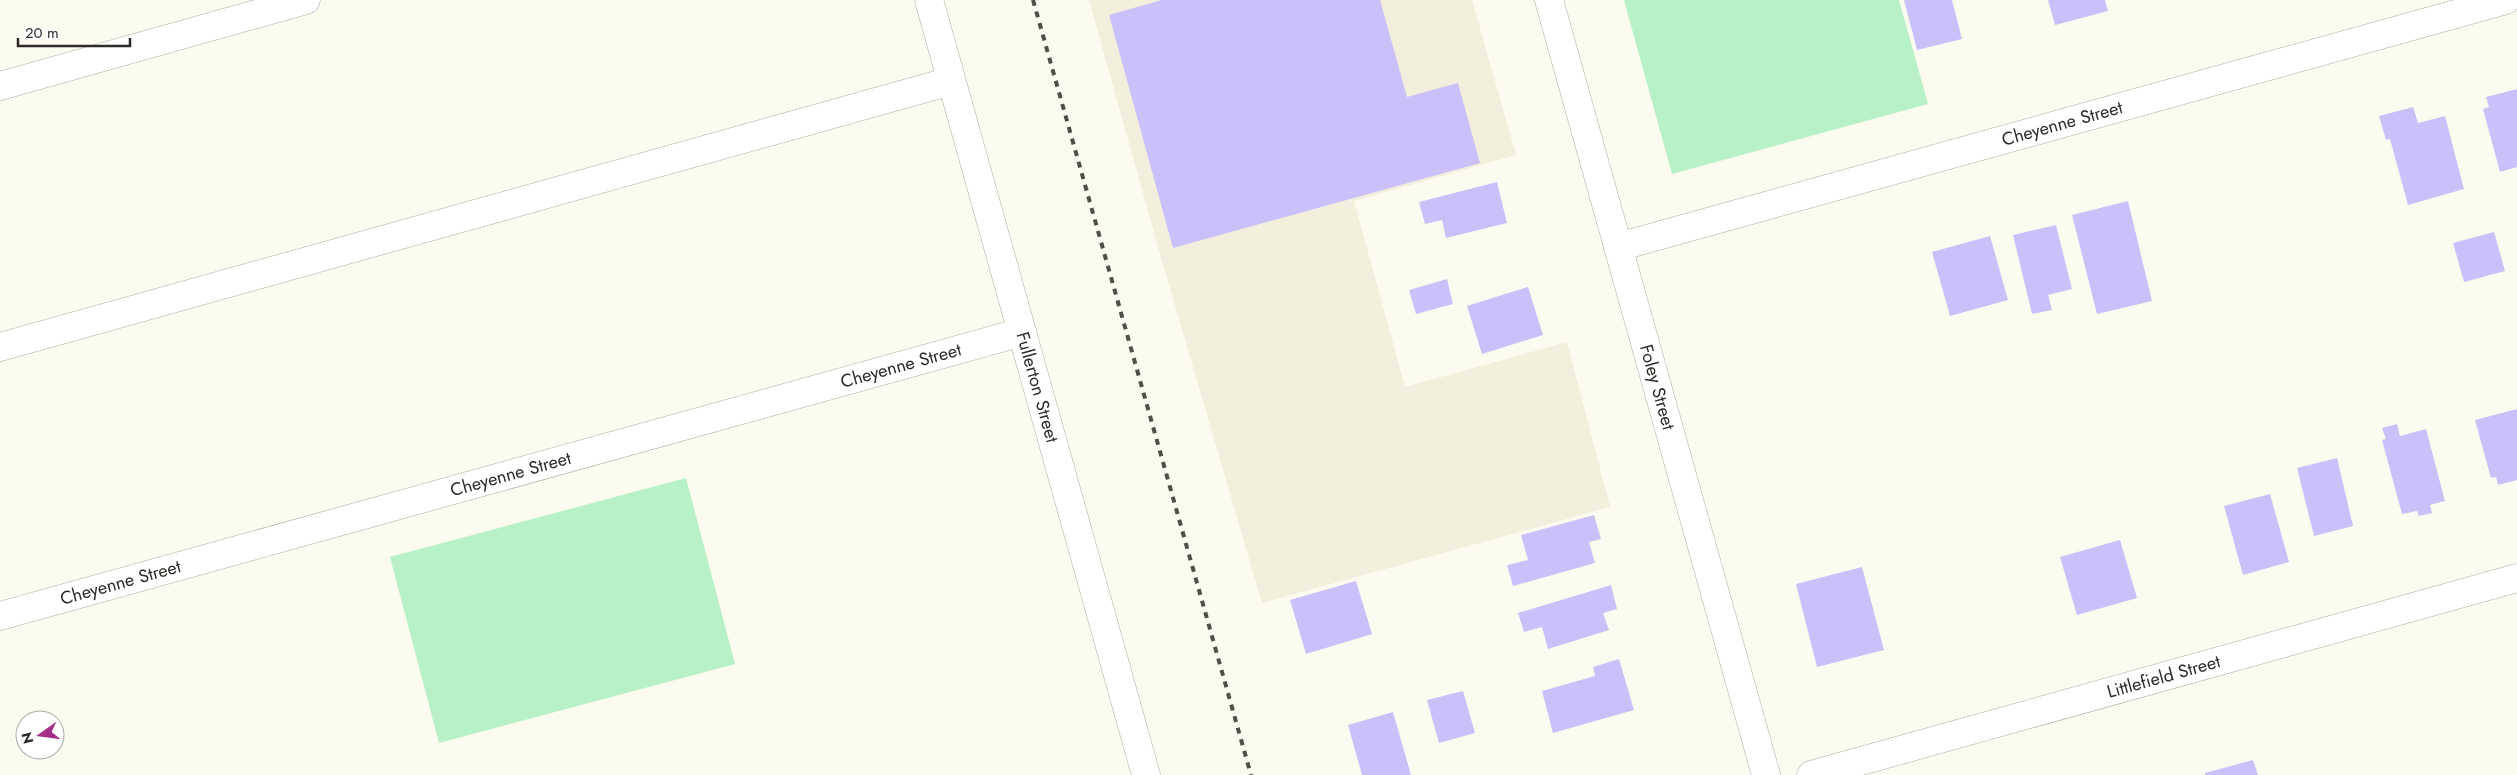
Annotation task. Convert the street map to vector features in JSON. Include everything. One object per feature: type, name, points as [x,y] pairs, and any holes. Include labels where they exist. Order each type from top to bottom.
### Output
[{"type":"street","points":[[0,86],[306,0]]},
{"type":"street","name":"Fullerton Street","points":[[929,0],[1146,775]]},
{"type":"street","name":"Foley Street","points":[[1549,0],[1766,775]]},
{"type":"street","name":"Cheyenne Street","points":[[1618,247],[2506,0]]},
{"type":"street","points":[[0,346],[952,81]]},
{"type":"street","name":"Cheyenne Street","points":[[0,616],[1022,332]]},
{"type":"street","name":"Littlefield Street","points":[[1811,775],[2517,578]]},
{"type":"shaded area","points":[[1089,0],[1472,0],[1516,155],[1354,201],[1405,387],[1567,342],[1610,507],[1262,603],[1160,254]]},
{"type":"green space","points":[[1624,0],[1899,0],[1928,104],[1672,174]]},
{"type":"green space","points":[[686,478],[735,664],[439,743],[390,557]]},
{"type":"building","points":[[1162,0],[1380,0],[1407,97],[1458,83],[1480,163],[1173,248],[1109,15]]},
{"type":"building","points":[[1904,0],[1952,0],[1962,39],[1917,50]]},
{"type":"building","points":[[2048,0],[2105,0],[2108,11],[2055,25]]},
{"type":"building","points":[[2517,89],[2517,167],[2500,172],[2483,109],[2489,107],[2486,97]]},
{"type":"building","points":[[2413,107],[2418,123],[2445,116],[2464,189],[2408,205],[2390,139],[2386,140],[2379,116]]},
{"type":"building","points":[[1497,182],[1507,223],[1446,238],[1442,220],[1425,224],[1419,202]]},
{"type":"building","points":[[2128,201],[2152,301],[2097,314],[2072,215]]},
{"type":"building","points":[[2056,225],[2072,289],[2048,295],[2052,310],[2032,314],[2013,235]]},
{"type":"building","points":[[2494,232],[2505,271],[2464,282],[2453,243]]},
{"type":"building","points":[[1990,236],[2008,300],[1950,316],[1932,252]]},
{"type":"building","points":[[1447,279],[1453,304],[1416,314],[1409,290]]},
{"type":"building","points":[[1528,287],[1543,335],[1482,354],[1467,306]]},
{"type":"building","points":[[2517,409],[2517,480],[2498,485],[2496,477],[2491,478],[2475,420]]},
{"type":"building","points":[[2397,424],[2400,436],[2426,429],[2445,501],[2430,505],[2432,513],[2419,516],[2417,511],[2402,514],[2382,440],[2386,439],[2382,428]]},
{"type":"building","points":[[2337,458],[2353,526],[2314,536],[2297,468]]},
{"type":"building","points":[[2270,494],[2289,562],[2243,575],[2224,506]]},
{"type":"building","points":[[1594,515],[1601,539],[1589,542],[1595,563],[1513,586],[1507,565],[1528,560],[1521,535]]},
{"type":"building","points":[[2120,540],[2137,598],[2077,615],[2060,557]]},
{"type":"building","points":[[1862,567],[1884,650],[1817,667],[1796,584]]},
{"type":"building","points":[[1356,581],[1372,634],[1306,654],[1290,600]]},
{"type":"building","points":[[1611,585],[1617,609],[1603,613],[1609,630],[1548,649],[1542,627],[1524,632],[1518,613]]},
{"type":"building","points":[[1619,659],[1634,710],[1553,733],[1542,691],[1595,676],[1593,667]]},
{"type":"building","points":[[1463,691],[1475,733],[1439,743],[1427,700]]},
{"type":"building","points":[[1393,712],[1411,775],[1362,775],[1348,725]]},
{"type":"building","points":[[2253,760],[2258,775],[2205,775],[2205,773]]},
{"type":"railway","points":[[1033,0],[1251,775]]}]
